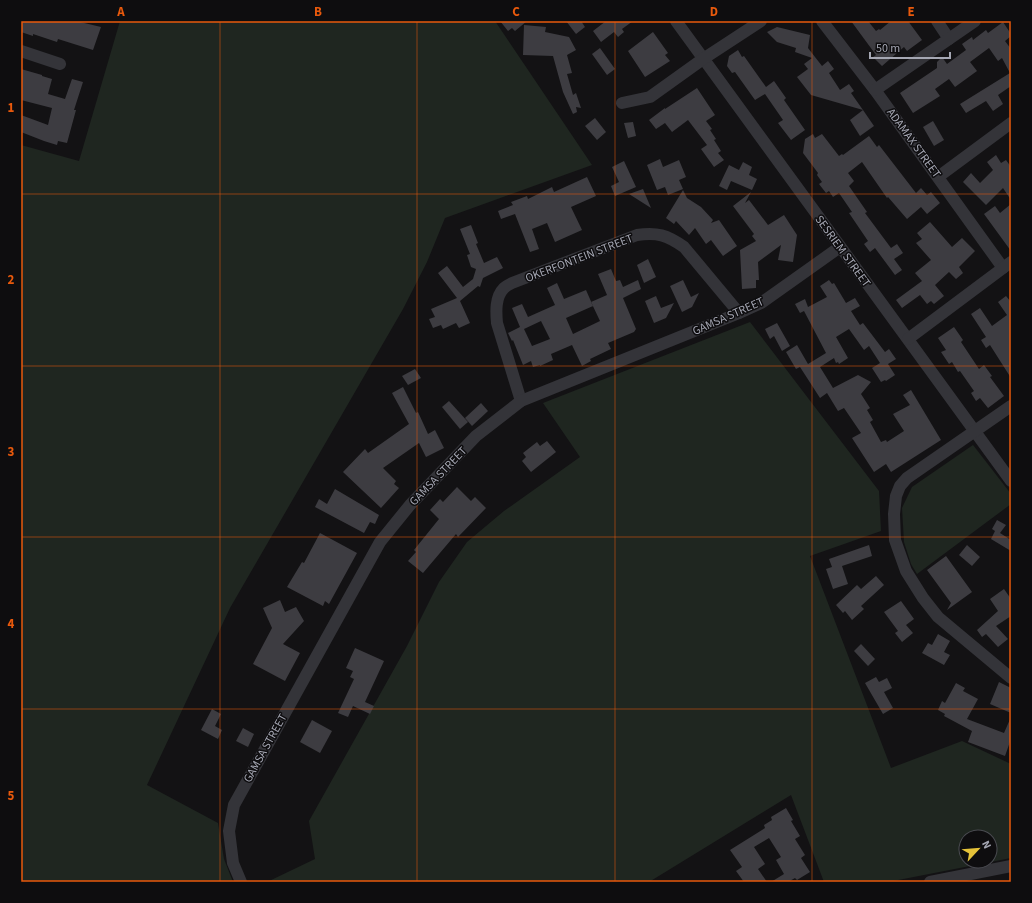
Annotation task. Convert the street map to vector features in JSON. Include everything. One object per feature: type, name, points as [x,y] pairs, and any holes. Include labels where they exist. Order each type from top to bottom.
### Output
[{"type":"street","name":"SESRIEM STREET","points":[[676,21],[1011,481]]},
{"type":"street","points":[[622,103],[650,97],[703,59],[761,21]]},
{"type":"street","name":"ADAMAX STREET","points":[[822,21],[876,90],[938,177],[1007,265]]},
{"type":"street","points":[[936,21],[949,39]]},
{"type":"street","points":[[876,90],[975,21]]},
{"type":"street","points":[[21,51],[60,64]]},
{"type":"street","points":[[938,177],[1011,123]]},
{"type":"street","name":"OKERFONTEIN STREET","points":[[521,401],[497,323],[496,310],[498,298],[504,288],[512,283],[637,235],[663,235],[684,247],[739,313]]},
{"type":"street","name":"GAMSA STREET","points":[[241,882],[234,862],[229,831],[234,806],[380,542],[410,505],[476,436],[521,401],[761,303],[840,247]]},
{"type":"street","points":[[908,340],[1007,265]]},
{"type":"street","points":[[1011,406],[907,478],[900,486],[896,496],[894,514],[895,540],[906,571],[924,598],[938,617],[1011,678]]},
{"type":"street","points":[[930,882],[1011,866]]},
{"type":"shaded area","points":[[120,21],[495,21],[592,165],[445,218],[427,262],[403,309],[230,608],[147,785],[218,823],[224,859],[233,882],[21,882],[21,145],[79,161]]},
{"type":"shaded area","points":[[750,322],[879,491],[881,531],[810,556],[891,768],[962,741],[1011,764],[1011,858],[998,861],[998,829],[958,829],[958,868],[888,882],[824,882],[791,795],[649,882],[267,882],[315,859],[309,821],[407,646],[439,582],[467,542],[504,511],[580,457],[543,403]]},
{"type":"shaded area","points":[[973,445],[1011,494],[1011,504],[917,574],[911,564],[904,542],[902,508],[912,487]]},
{"type":"building","points":[[21,21],[76,21],[101,27],[93,50],[58,39],[57,42],[33,34],[33,36],[21,32]]},
{"type":"building","points":[[500,21],[527,21],[515,31],[512,28],[508,31]]},
{"type":"building","points":[[566,21],[581,21],[585,27],[576,34]]},
{"type":"building","points":[[606,21],[633,21],[622,29],[624,32],[618,37],[614,32],[601,42],[593,31]]},
{"type":"building","points":[[851,21],[868,21],[876,31],[879,29],[880,30],[891,21],[908,21],[922,40],[907,51],[904,47],[882,66],[873,57],[876,55]]},
{"type":"building","points":[[1003,22],[1011,34],[1011,36],[1005,41],[1011,49],[1011,86],[998,95],[1003,104],[993,111],[986,101],[966,113],[960,104],[1010,73],[1002,58],[998,61],[989,48],[970,62],[977,71],[955,87],[949,79],[935,89],[940,96],[913,113],[900,93],[937,68],[937,62],[942,57],[947,64],[966,50],[962,44],[972,37],[973,40],[986,30],[988,33]]},
{"type":"building","points":[[524,25],[546,27],[545,32],[569,37],[576,50],[567,55],[572,73],[567,74],[573,95],[576,93],[581,108],[576,107],[577,112],[573,114],[563,92],[553,56],[523,55]]},
{"type":"building","points":[[777,27],[810,35],[808,48],[822,66],[828,61],[834,69],[829,73],[840,90],[849,84],[854,91],[851,93],[863,110],[811,95],[797,77],[808,69],[804,64],[812,58],[795,52],[796,48],[777,42],[767,32]]},
{"type":"building","points":[[653,32],[668,53],[665,55],[670,61],[645,77],[628,51]]},
{"type":"building","points":[[600,48],[615,69],[607,75],[592,54]]},
{"type":"building","points":[[738,50],[766,87],[774,81],[786,98],[784,100],[805,130],[791,140],[778,123],[783,120],[765,94],[755,100],[735,72],[732,73],[727,66],[729,56]]},
{"type":"building","points":[[21,69],[52,79],[48,94],[65,99],[72,79],[83,82],[74,110],[76,110],[67,143],[58,141],[57,145],[21,132],[21,115],[48,125],[52,108],[21,100]]},
{"type":"building","points":[[697,88],[715,115],[706,121],[712,129],[710,130],[716,139],[714,140],[721,151],[718,153],[724,160],[714,167],[701,149],[707,145],[688,120],[672,132],[665,123],[656,129],[649,120]]},
{"type":"building","points":[[863,110],[874,126],[860,136],[850,120]]},
{"type":"building","points":[[595,118],[606,132],[597,140],[585,126]]},
{"type":"building","points":[[933,121],[944,140],[934,146],[923,127]]},
{"type":"building","points":[[633,122],[636,136],[628,138],[624,123]]},
{"type":"building","points":[[813,134],[815,138],[822,134],[839,156],[842,154],[843,155],[869,136],[877,147],[879,145],[916,193],[921,188],[927,195],[931,192],[940,203],[927,214],[921,207],[907,219],[888,197],[887,198],[862,162],[848,173],[854,181],[849,186],[867,212],[865,213],[891,248],[897,244],[903,253],[894,259],[902,270],[895,275],[875,248],[870,252],[864,244],[868,241],[849,213],[852,212],[839,193],[833,197],[829,191],[826,193],[819,184],[822,182],[817,175],[818,173],[803,153],[805,139]]},
{"type":"building","points":[[996,155],[1001,163],[1006,160],[1011,167],[1011,200],[1003,188],[986,205],[963,182],[971,173],[980,183],[993,170],[987,162]]},
{"type":"building","points":[[660,159],[663,167],[679,160],[686,177],[679,180],[683,189],[668,195],[665,187],[657,190],[647,165]]},
{"type":"building","points":[[624,161],[636,187],[615,196],[611,186],[619,182],[612,167]]},
{"type":"building","points":[[743,162],[752,167],[749,175],[757,179],[752,190],[731,181],[727,190],[719,186],[729,165],[739,170]]},
{"type":"building","points":[[587,177],[596,196],[571,207],[582,230],[555,242],[547,223],[532,229],[539,249],[530,252],[515,214],[501,219],[498,211],[513,205],[511,202],[527,196],[528,199],[552,187],[554,192]]},
{"type":"building","points":[[643,189],[651,208],[629,194]]},
{"type":"building","points":[[683,190],[687,198],[701,207],[713,220],[711,223],[719,220],[737,246],[723,256],[711,240],[706,244],[695,228],[689,235],[676,221],[674,224],[666,218]]},
{"type":"building","points":[[751,192],[745,203],[749,200],[768,225],[784,215],[797,235],[793,262],[778,260],[781,245],[758,262],[759,280],[756,280],[756,288],[742,289],[740,250],[756,241],[752,236],[754,234],[733,206]]},
{"type":"building","points":[[1011,204],[1011,251],[984,214],[995,206],[1000,213]]},
{"type":"building","points":[[930,222],[952,247],[962,238],[975,251],[959,267],[963,273],[956,279],[949,272],[935,285],[944,296],[934,304],[931,301],[927,304],[920,295],[902,308],[896,300],[922,281],[915,273],[931,260],[916,243],[922,239],[917,233]]},
{"type":"building","points":[[471,225],[478,243],[476,244],[484,263],[497,257],[503,268],[483,278],[480,287],[478,286],[460,301],[470,323],[459,328],[456,323],[443,329],[441,325],[433,328],[429,319],[435,317],[431,309],[457,298],[438,273],[447,266],[463,287],[473,279],[476,269],[471,267],[467,255],[470,254],[460,229]]},
{"type":"building","points":[[648,259],[656,277],[644,283],[637,265]]},
{"type":"building","points":[[611,269],[616,281],[620,280],[623,287],[638,280],[641,289],[623,298],[636,329],[634,332],[608,343],[611,349],[590,359],[591,361],[582,366],[572,345],[551,354],[553,360],[540,366],[533,367],[531,361],[523,365],[513,340],[512,341],[508,333],[520,327],[512,308],[522,304],[528,317],[555,305],[547,288],[557,283],[564,299],[586,290],[591,302],[607,295],[598,274]],"holes":[[[593,306],[600,321],[573,334],[566,318]],[[541,321],[550,339],[532,346],[524,329]]]},
{"type":"building","points":[[683,280],[691,297],[699,293],[692,307],[682,312],[670,286]]},
{"type":"building","points":[[829,280],[832,284],[834,283],[846,303],[855,298],[860,306],[851,311],[860,325],[863,323],[885,352],[889,349],[896,359],[888,364],[895,375],[886,381],[881,382],[872,368],[880,363],[869,346],[864,350],[849,329],[836,337],[848,358],[839,364],[838,362],[836,363],[834,358],[820,367],[833,388],[858,375],[871,382],[861,394],[870,408],[867,410],[873,420],[870,422],[881,442],[886,440],[887,442],[904,431],[893,414],[910,405],[903,395],[911,390],[941,440],[891,472],[886,464],[874,472],[852,438],[861,433],[844,408],[838,411],[827,393],[820,398],[800,367],[796,369],[786,352],[797,345],[808,364],[826,353],[804,311],[800,313],[795,304],[805,299],[808,307],[827,297],[820,286]]},
{"type":"building","points":[[656,296],[661,308],[674,303],[666,318],[654,323],[645,301]]},
{"type":"building","points":[[1006,296],[1011,302],[1011,378],[990,345],[986,348],[981,340],[986,337],[971,314],[980,308],[992,326],[1007,315],[998,302]]},
{"type":"building","points":[[777,323],[790,346],[782,351],[774,336],[770,339],[765,329]]},
{"type":"building","points":[[954,327],[963,340],[961,342],[979,369],[984,365],[992,376],[990,377],[1004,396],[988,408],[980,398],[976,401],[971,393],[974,391],[960,371],[958,372],[952,362],[949,364],[941,352],[946,350],[938,338]]},
{"type":"building","points":[[415,369],[421,378],[408,385],[402,376]]},
{"type":"building","points":[[403,387],[416,413],[418,412],[428,434],[435,430],[444,448],[426,457],[419,443],[383,468],[396,481],[394,484],[399,488],[381,508],[343,472],[365,449],[368,453],[409,424],[392,393]]},
{"type":"building","points":[[449,401],[468,422],[460,429],[442,407]]},
{"type":"building","points":[[481,403],[488,411],[472,426],[465,418]]},
{"type":"building","points":[[547,441],[556,452],[531,472],[522,461],[526,457],[523,453],[537,442],[540,446]]},
{"type":"building","points":[[457,487],[471,501],[475,497],[486,508],[458,537],[456,534],[423,573],[408,561],[416,552],[414,550],[439,519],[430,510],[440,499],[443,502]]},
{"type":"building","points":[[335,489],[379,515],[375,524],[370,522],[364,533],[315,507],[319,499],[327,504]]},
{"type":"building","points":[[997,520],[1006,525],[1000,533],[1011,540],[1011,551],[991,539],[995,531],[992,529]]},
{"type":"building","points":[[320,533],[357,553],[329,604],[325,601],[323,606],[287,587],[302,562],[304,563]]},
{"type":"building","points":[[869,545],[872,556],[842,566],[848,584],[833,589],[826,569],[832,567],[829,559]]},
{"type":"building","points":[[967,545],[980,557],[972,566],[959,555]]},
{"type":"building","points":[[946,556],[972,592],[947,610],[951,603],[927,570]]},
{"type":"building","points":[[876,576],[884,585],[861,606],[864,609],[852,620],[845,611],[843,613],[836,605],[857,585],[861,589]]},
{"type":"building","points":[[1004,589],[1011,599],[1011,616],[996,626],[1008,639],[998,647],[986,634],[982,637],[977,630],[998,611],[990,599]]},
{"type":"building","points":[[280,600],[285,612],[296,607],[304,621],[283,644],[300,653],[285,681],[253,664],[272,628],[263,608]]},
{"type":"building","points":[[901,601],[914,619],[906,625],[913,633],[902,642],[895,633],[898,631],[884,612]]},
{"type":"building","points":[[938,634],[950,641],[944,652],[950,655],[944,665],[922,653],[928,643],[932,645]]},
{"type":"building","points":[[861,644],[875,659],[868,666],[854,651]]},
{"type":"building","points":[[355,648],[384,661],[365,702],[374,706],[370,714],[353,706],[348,717],[338,713],[354,679],[350,677],[353,671],[346,668]]},
{"type":"building","points":[[876,677],[879,682],[887,678],[892,688],[884,692],[893,708],[883,714],[865,683]]},
{"type":"building","points":[[999,682],[1011,688],[1011,713],[990,704]]},
{"type":"building","points":[[956,683],[965,688],[963,691],[978,699],[967,719],[1004,733],[1011,717],[1011,739],[1005,756],[968,742],[972,731],[944,716],[945,714],[938,710],[942,701],[945,703]]},
{"type":"building","points":[[212,709],[221,714],[215,726],[222,730],[218,739],[201,730]]},
{"type":"building","points":[[312,720],[332,731],[320,753],[300,742]]},
{"type":"building","points":[[243,728],[254,734],[248,747],[236,741]]},
{"type":"building","points":[[786,808],[793,820],[791,821],[800,836],[795,839],[805,855],[801,858],[810,872],[797,880],[795,878],[788,882],[771,882],[784,874],[776,860],[781,857],[769,838],[754,847],[765,864],[758,869],[767,882],[744,882],[736,871],[742,867],[730,850],[765,828],[764,825],[772,820],[771,817]]}]
